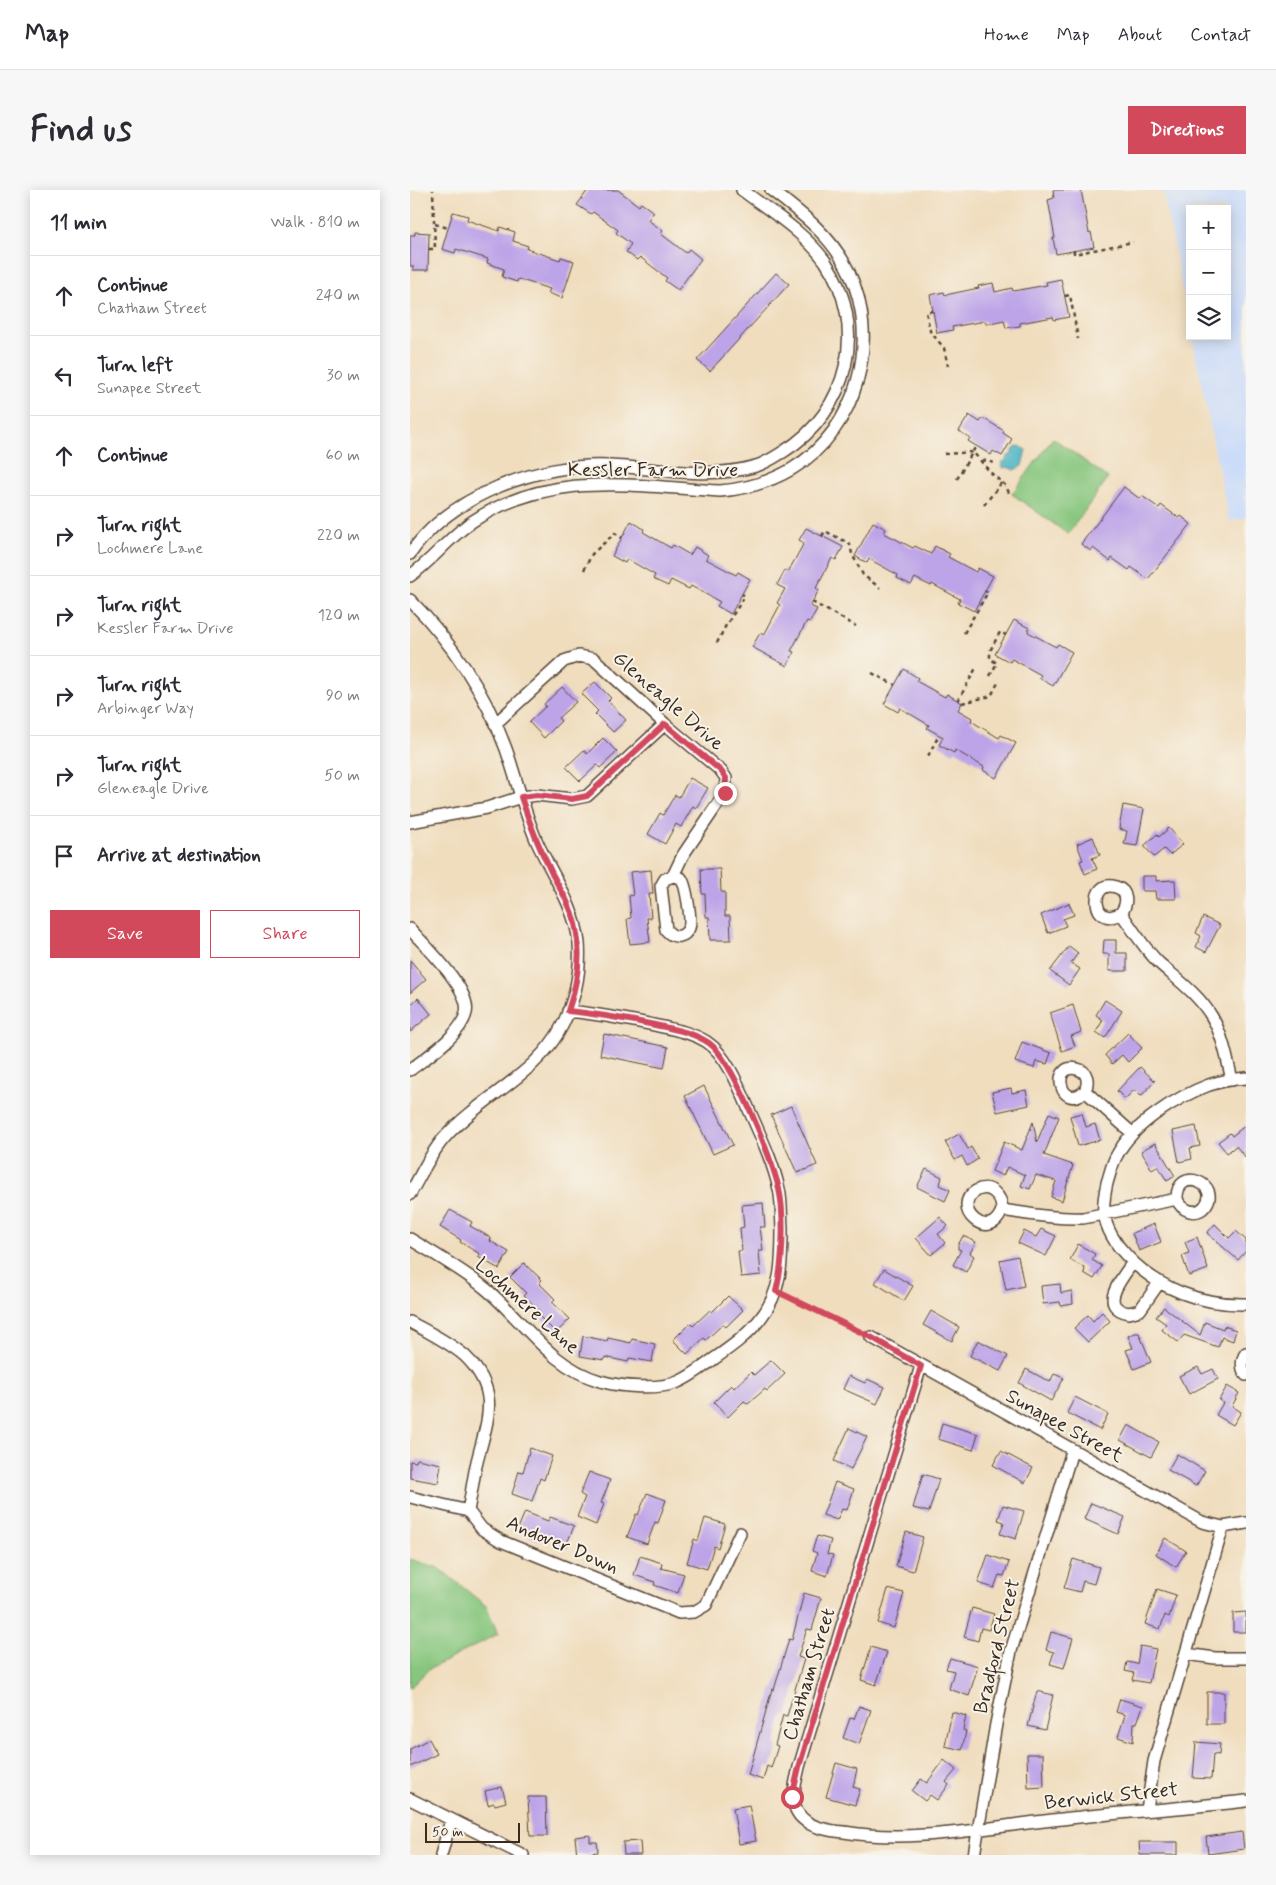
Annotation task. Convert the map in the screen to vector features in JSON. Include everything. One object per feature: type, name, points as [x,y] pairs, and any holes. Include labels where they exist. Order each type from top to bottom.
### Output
[{"type":"street","name":"Kessler Farm Drive","points":[[410,554],[432,529],[455,511],[498,488],[536,473],[595,465],[698,472],[728,472],[757,466],[770,460],[796,444],[822,419],[833,399],[844,372],[847,358],[849,328],[843,300],[824,260],[804,238],[742,190]]},
{"type":"street","name":"Kessler Farm Drive","points":[[410,576],[466,526],[506,502],[528,494],[571,485],[601,484],[720,491],[735,490],[771,479],[791,469],[815,451],[834,429],[849,403],[860,375],[864,324],[855,286],[838,252],[813,224],[771,190]]},
{"type":"street","points":[[410,600],[431,623],[468,673],[495,724],[505,747],[537,842],[566,900],[576,928],[579,944],[578,976],[568,1011],[562,1025],[549,1045],[527,1069],[445,1136],[410,1194]]},
{"type":"street","name":"Gleneagle Drive","points":[[495,724],[564,661],[579,656],[594,659],[665,724],[721,771],[726,778],[727,786],[725,793],[683,855],[673,876],[665,879],[661,886],[666,930],[668,933],[680,936],[686,932],[689,925],[685,885],[681,878],[673,876]]},
{"type":"street","points":[[410,822],[487,808],[521,797],[537,795],[572,799],[587,796],[665,724]]},
{"type":"street","points":[[1121,913],[1148,951],[1192,991],[1212,1018],[1222,1041],[1232,1080]]},
{"type":"street","points":[[410,929],[458,985],[466,998],[466,1013],[460,1026],[450,1037],[410,1070]]},
{"type":"street","name":"Lochmere Lane","points":[[410,1239],[463,1272],[487,1290],[561,1362],[587,1376],[616,1384],[661,1386],[676,1383],[690,1376],[750,1331],[768,1308],[776,1291],[782,1257],[780,1190],[771,1161],[748,1106],[720,1054],[709,1043],[681,1031],[609,1015],[568,1011]]},
{"type":"street","points":[[1246,1078],[1210,1085],[1191,1093],[1166,1108],[1132,1133],[1116,1156],[1112,1167],[1106,1189],[1104,1213],[1111,1233],[1120,1249],[1144,1273],[1159,1283],[1191,1297],[1246,1304]]},
{"type":"street","points":[[1085,1091],[1132,1133]]},
{"type":"street","points":[[1002,1210],[1072,1219],[1177,1199]]},
{"type":"street","points":[[1133,1262],[1114,1290],[1113,1300],[1119,1310],[1129,1314],[1140,1310],[1159,1283]]},
{"type":"street","points":[[410,1322],[464,1356],[484,1382],[489,1398],[488,1420],[476,1466],[468,1511],[410,1497]]},
{"type":"street","name":"Sunapee Street","points":[[871,1337],[1202,1522],[1223,1527],[1246,1523]]},
{"type":"street","points":[[1246,1353],[1242,1366],[1246,1375]]},
{"type":"street","name":"Chatham Street","points":[[921,1366],[799,1767],[792,1797],[797,1811],[807,1822],[835,1831],[879,1836],[925,1835],[979,1829]]},
{"type":"street","name":"Bradford Street","points":[[974,1855],[996,1724],[1011,1651],[1072,1451]]},
{"type":"street","name":"Andover Down","points":[[468,1511],[482,1529],[501,1541],[679,1613],[694,1612],[706,1605],[740,1533]]},
{"type":"street","points":[[1146,1810],[1154,1761],[1223,1527]]},
{"type":"street","points":[[1186,1654],[1215,1658],[1246,1658]]},
{"type":"street","points":[[410,1800],[523,1855]]},
{"type":"street","name":"Berwick Street","points":[[979,1829],[1246,1801]]},
{"type":"street","points":[[441,1855],[451,1820]]},
{"type":"path","points":[[429,249],[435,249],[433,190]]},
{"type":"path","points":[[434,224],[448,228]]},
{"type":"path","points":[[1074,250],[1074,254],[1133,242]]},
{"type":"path","points":[[1065,296],[1070,295],[1078,338]]},
{"type":"path","points":[[933,311],[926,312],[930,330],[944,348],[948,366]]},
{"type":"path","points":[[957,480],[976,446]]},
{"type":"path","points":[[944,454],[973,452]]},
{"type":"path","points":[[973,452],[991,473],[1006,486],[1009,493]]},
{"type":"path","points":[[980,460],[995,463]]},
{"type":"path","points":[[984,505],[1002,482]]},
{"type":"path","points":[[822,536],[825,531],[850,544],[852,554],[863,575],[880,588]]},
{"type":"path","points":[[584,570],[592,554],[615,534],[622,538]]},
{"type":"path","points":[[964,633],[988,592],[985,591]]},
{"type":"path","points":[[717,643],[745,596],[742,594]]},
{"type":"path","points":[[812,602],[856,626]]},
{"type":"path","points":[[990,676],[997,663],[990,659],[990,650],[1000,632],[1006,635]]},
{"type":"path","points":[[976,668],[960,702],[992,696],[1000,681]]},
{"type":"path","points":[[872,672],[895,685]]},
{"type":"path","points":[[928,756],[939,735]]},
{"type":"path","points":[[776,1291],[871,1337]]},
{"type":"shaded area","points":[[1163,190],[1246,190],[1246,518],[1229,521],[1193,340],[1231,340],[1231,205],[1186,205],[1186,306]]},
{"type":"green space","points":[[1053,438],[1108,478],[1068,534],[1012,494]]},
{"type":"green space","points":[[410,1559],[439,1568],[486,1606],[498,1634],[428,1670],[410,1688]]},
{"type":"water","points":[[1020,446],[1026,450],[1022,466],[1014,470],[1001,466],[1002,462],[1006,461],[1007,457],[1013,453],[1013,450]]},
{"type":"building","points":[[588,190],[618,190],[639,206],[641,203],[654,212],[648,220],[663,231],[661,234],[686,253],[689,249],[701,259],[678,290],[665,281],[667,278],[640,257],[637,260],[626,252],[631,244],[616,233],[618,230],[593,212],[591,214],[577,205]]},
{"type":"building","points":[[1053,190],[1081,190],[1089,233],[1091,232],[1094,247],[1056,254],[1048,200],[1054,198]]},
{"type":"building","points":[[453,212],[468,216],[467,220],[499,231],[500,227],[515,232],[513,241],[528,246],[527,249],[560,260],[561,257],[574,261],[562,298],[548,293],[550,289],[518,279],[517,282],[502,277],[504,269],[487,263],[488,259],[456,249],[455,253],[442,249]]},
{"type":"building","points":[[415,232],[429,233],[428,270],[413,270],[413,266],[410,266],[410,235],[415,235]]},
{"type":"building","points":[[776,273],[789,284],[710,371],[697,360]]},
{"type":"building","points":[[1061,279],[1069,317],[1054,320],[1053,317],[1020,323],[1020,326],[1006,328],[1004,320],[986,324],[985,321],[952,327],[953,330],[937,333],[930,295],[944,292],[945,295],[993,283],[995,292],[1012,288],[1013,291],[1047,285],[1046,282]]},
{"type":"building","points":[[969,415],[980,422],[983,418],[1004,431],[1003,433],[1012,439],[1002,456],[993,451],[991,455],[968,441],[970,438],[959,431]]},
{"type":"building","points":[[1124,487],[1140,499],[1142,496],[1159,508],[1161,505],[1191,524],[1148,579],[1131,567],[1129,570],[1112,558],[1110,561],[1093,548],[1091,551],[1081,544]]},
{"type":"building","points":[[631,521],[644,529],[643,532],[671,548],[673,545],[690,555],[695,547],[708,555],[706,559],[736,575],[738,572],[750,579],[731,614],[717,606],[720,602],[691,586],[689,589],[671,580],[668,586],[653,579],[655,575],[627,559],[625,563],[612,556]]},
{"type":"building","points":[[873,522],[886,529],[884,533],[913,548],[915,546],[931,554],[935,546],[950,554],[948,557],[976,572],[978,568],[993,576],[974,611],[958,603],[960,599],[932,584],[931,586],[915,578],[911,585],[897,578],[898,575],[869,559],[867,563],[855,556]]},
{"type":"building","points":[[806,528],[843,547],[836,560],[832,558],[816,588],[819,590],[810,606],[817,609],[810,622],[807,621],[791,651],[794,652],[787,666],[752,647],[760,633],[764,635],[780,605],[777,603],[785,589],[777,585],[785,570],[788,572],[804,543],[799,540]]},
{"type":"building","points":[[1014,620],[1029,628],[1028,632],[1056,647],[1058,644],[1072,652],[1053,686],[1039,678],[1041,675],[1012,659],[1010,662],[995,654]]},
{"type":"building","points":[[904,669],[918,678],[916,681],[945,697],[947,694],[962,703],[958,710],[972,718],[971,721],[999,738],[1001,735],[1016,743],[996,778],[983,770],[984,767],[955,750],[954,753],[939,745],[943,737],[927,728],[929,725],[900,708],[898,712],[884,704]]},
{"type":"building","points":[[595,682],[611,698],[608,701],[626,720],[613,732],[595,714],[598,711],[581,694]]},
{"type":"building","points":[[562,687],[576,702],[558,718],[561,721],[544,738],[529,722]]},
{"type":"building","points":[[603,738],[617,752],[600,768],[597,765],[580,781],[566,767],[584,750],[587,754]]},
{"type":"building","points":[[690,778],[708,788],[696,808],[693,806],[681,827],[676,824],[665,844],[648,834],[660,813],[663,815],[675,795],[679,797]]},
{"type":"building","points":[[1123,805],[1144,809],[1137,846],[1124,844],[1127,831],[1119,829]]},
{"type":"building","points":[[1169,828],[1183,844],[1170,855],[1164,849],[1154,857],[1144,846],[1157,834],[1159,837]]},
{"type":"building","points":[[1093,837],[1100,855],[1092,858],[1097,869],[1085,874],[1080,861],[1083,860],[1077,844]]},
{"type":"building","points":[[701,869],[720,869],[721,892],[725,892],[725,916],[730,916],[731,940],[710,940],[705,894],[702,894]]},
{"type":"building","points":[[651,870],[653,894],[649,894],[651,918],[647,918],[650,942],[630,944],[627,919],[631,918],[629,896],[633,895],[630,872]]},
{"type":"building","points":[[1142,876],[1156,876],[1156,881],[1175,880],[1176,899],[1156,899],[1155,891],[1142,891]]},
{"type":"building","points":[[1069,903],[1074,915],[1063,919],[1066,926],[1048,933],[1041,915]]},
{"type":"building","points":[[1203,917],[1220,925],[1206,952],[1196,947],[1201,936],[1196,933]]},
{"type":"building","points":[[1104,940],[1116,940],[1116,953],[1127,953],[1127,971],[1109,971],[1109,954],[1103,954]]},
{"type":"building","points":[[1069,946],[1078,953],[1071,963],[1080,969],[1069,985],[1050,971]]},
{"type":"building","points":[[410,960],[426,979],[410,993]]},
{"type":"building","points":[[418,998],[431,1014],[410,1032],[410,1005]]},
{"type":"building","points":[[1105,1000],[1122,1011],[1105,1038],[1096,1032],[1103,1020],[1096,1015]]},
{"type":"building","points":[[1073,1005],[1081,1032],[1071,1036],[1075,1046],[1062,1051],[1050,1013]]},
{"type":"building","points":[[1128,1033],[1142,1048],[1128,1062],[1122,1055],[1112,1064],[1105,1055]]},
{"type":"building","points":[[604,1034],[668,1047],[664,1068],[600,1055]]},
{"type":"building","points":[[1022,1042],[1051,1053],[1047,1064],[1036,1061],[1034,1068],[1015,1062]]},
{"type":"building","points":[[1140,1067],[1155,1081],[1141,1096],[1134,1090],[1125,1099],[1117,1091]]},
{"type":"building","points":[[704,1086],[733,1145],[713,1154],[685,1096]]},
{"type":"building","points":[[1011,1088],[1012,1093],[1026,1090],[1029,1105],[997,1112],[992,1092]]},
{"type":"building","points":[[791,1106],[817,1165],[797,1173],[771,1115]]},
{"type":"building","points":[[1049,1113],[1059,1117],[1044,1155],[1073,1165],[1062,1201],[1051,1197],[1056,1181],[1036,1175],[1030,1189],[1021,1186],[1025,1175],[1007,1167],[1003,1176],[992,1171],[1004,1142],[1022,1150],[1033,1122],[1037,1142]]},
{"type":"building","points":[[1082,1113],[1086,1127],[1095,1124],[1100,1140],[1078,1146],[1070,1116]]},
{"type":"building","points":[[1246,1125],[1246,1158],[1236,1146],[1227,1153],[1218,1142],[1230,1133],[1232,1136]]},
{"type":"building","points":[[1196,1126],[1200,1146],[1190,1148],[1192,1159],[1179,1162],[1173,1131]]},
{"type":"building","points":[[959,1134],[968,1149],[971,1147],[978,1159],[967,1166],[962,1156],[955,1160],[945,1142]]},
{"type":"building","points":[[1155,1143],[1175,1176],[1167,1181],[1158,1166],[1152,1170],[1141,1151]]},
{"type":"building","points":[[926,1169],[942,1177],[940,1185],[950,1190],[945,1201],[917,1187]]},
{"type":"building","points":[[763,1203],[765,1227],[760,1227],[763,1251],[759,1251],[761,1275],[741,1277],[738,1251],[742,1251],[740,1228],[744,1227],[742,1205]]},
{"type":"building","points":[[450,1210],[472,1222],[470,1226],[491,1238],[490,1241],[509,1252],[499,1269],[478,1257],[480,1254],[440,1227]]},
{"type":"building","points":[[940,1217],[948,1226],[938,1234],[945,1243],[931,1255],[916,1238]]},
{"type":"building","points":[[1154,1224],[1161,1242],[1139,1251],[1132,1233]]},
{"type":"building","points":[[1215,1224],[1229,1238],[1236,1231],[1246,1240],[1246,1251],[1238,1260],[1207,1233]]},
{"type":"building","points":[[1041,1229],[1056,1236],[1046,1256],[1018,1243],[1024,1231],[1036,1237]]},
{"type":"building","points":[[963,1236],[976,1242],[970,1253],[974,1256],[966,1272],[953,1265],[961,1250],[958,1249],[958,1245]]},
{"type":"building","points":[[1197,1237],[1208,1269],[1189,1276],[1182,1256],[1189,1253],[1185,1242]]},
{"type":"building","points":[[1078,1244],[1095,1254],[1092,1260],[1102,1266],[1094,1279],[1084,1273],[1085,1268],[1070,1260]]},
{"type":"building","points":[[1018,1256],[1024,1286],[1006,1290],[1000,1260]]},
{"type":"building","points":[[524,1263],[542,1280],[539,1283],[555,1299],[552,1302],[570,1319],[556,1333],[538,1315],[540,1312],[524,1295],[526,1293],[510,1277]]},
{"type":"building","points":[[884,1269],[913,1286],[904,1301],[875,1283]]},
{"type":"building","points":[[1060,1284],[1061,1293],[1072,1291],[1073,1304],[1061,1306],[1060,1302],[1043,1304],[1041,1286]]},
{"type":"building","points":[[728,1296],[743,1310],[726,1327],[723,1324],[687,1354],[673,1340],[690,1323],[693,1326],[710,1310],[712,1312]]},
{"type":"building","points":[[1164,1307],[1200,1335],[1205,1322],[1223,1329],[1224,1326],[1236,1330],[1233,1341],[1222,1337],[1218,1347],[1184,1335],[1178,1342],[1162,1330],[1166,1324],[1156,1317]]},
{"type":"building","points":[[931,1311],[959,1327],[952,1341],[923,1325]]},
{"type":"building","points":[[1102,1312],[1110,1321],[1088,1342],[1074,1328],[1088,1315],[1093,1321]]},
{"type":"building","points":[[1139,1333],[1151,1362],[1134,1369],[1126,1350],[1133,1348],[1128,1336]]},
{"type":"building","points":[[583,1336],[607,1341],[608,1338],[631,1343],[632,1339],[655,1344],[652,1362],[629,1358],[628,1362],[605,1357],[604,1360],[580,1356]]},
{"type":"building","points":[[978,1340],[1008,1356],[1000,1371],[970,1356]]},
{"type":"building","points":[[771,1360],[785,1374],[767,1391],[765,1389],[748,1404],[744,1401],[728,1417],[714,1402],[731,1385],[734,1388],[751,1372],[754,1375]]},
{"type":"building","points":[[1198,1367],[1202,1374],[1213,1369],[1218,1379],[1189,1394],[1179,1376]]},
{"type":"building","points":[[1026,1369],[1050,1382],[1054,1374],[1064,1378],[1051,1401],[1019,1383]]},
{"type":"building","points":[[849,1376],[865,1383],[867,1379],[885,1387],[877,1404],[843,1389]]},
{"type":"building","points":[[1227,1386],[1239,1393],[1232,1406],[1241,1412],[1233,1425],[1216,1415],[1223,1403],[1219,1400]]},
{"type":"building","points":[[1075,1397],[1108,1414],[1100,1430],[1067,1413]]},
{"type":"building","points":[[942,1423],[978,1434],[973,1450],[938,1439]]},
{"type":"building","points":[[1128,1425],[1159,1442],[1151,1457],[1120,1440]]},
{"type":"building","points":[[849,1428],[867,1437],[851,1469],[834,1461]]},
{"type":"building","points":[[530,1448],[552,1456],[544,1480],[540,1478],[532,1501],[512,1494],[519,1471],[523,1472]]},
{"type":"building","points":[[1001,1451],[1033,1468],[1025,1483],[993,1465]]},
{"type":"building","points":[[1177,1454],[1205,1471],[1196,1486],[1168,1470]]},
{"type":"building","points":[[417,1459],[441,1464],[438,1483],[410,1478],[410,1461],[416,1462]]},
{"type":"building","points":[[589,1472],[610,1480],[601,1503],[604,1504],[596,1525],[577,1517],[585,1497],[580,1494]]},
{"type":"building","points":[[923,1474],[939,1479],[929,1512],[913,1508]]},
{"type":"building","points":[[835,1482],[854,1489],[847,1510],[842,1509],[837,1520],[823,1515]]},
{"type":"building","points":[[647,1493],[666,1500],[658,1523],[655,1522],[647,1544],[627,1537]]},
{"type":"building","points":[[1091,1503],[1125,1517],[1118,1534],[1084,1519]]},
{"type":"building","points":[[1003,1505],[1024,1511],[1016,1539],[1000,1534],[1004,1522],[998,1520]]},
{"type":"building","points":[[525,1512],[548,1521],[550,1517],[574,1526],[566,1546],[542,1537],[541,1541],[517,1531]]},
{"type":"building","points":[[705,1518],[725,1524],[718,1548],[714,1546],[707,1569],[687,1563],[694,1539],[698,1541]]},
{"type":"building","points":[[906,1532],[923,1537],[913,1571],[896,1566]]},
{"type":"building","points":[[817,1536],[831,1540],[827,1554],[833,1555],[827,1576],[812,1571],[817,1553],[812,1551]]},
{"type":"building","points":[[1165,1538],[1186,1551],[1176,1567],[1156,1554]]},
{"type":"building","points":[[988,1555],[1009,1562],[1004,1576],[999,1575],[994,1588],[978,1583]]},
{"type":"building","points":[[640,1556],[662,1563],[661,1568],[684,1574],[678,1593],[654,1585],[655,1582],[634,1575]]},
{"type":"building","points":[[1073,1559],[1099,1567],[1094,1584],[1083,1581],[1080,1592],[1064,1588]]},
{"type":"building","points":[[888,1589],[904,1593],[894,1628],[878,1623]]},
{"type":"building","points":[[1157,1589],[1176,1595],[1169,1617],[1165,1615],[1160,1629],[1145,1624]]},
{"type":"building","points":[[804,1593],[821,1598],[812,1630],[807,1629],[798,1657],[804,1659],[787,1716],[783,1715],[775,1745],[778,1746],[771,1768],[767,1766],[763,1780],[748,1775],[772,1689],[774,1690],[789,1639],[792,1640]]},
{"type":"building","points":[[972,1608],[994,1614],[989,1630],[981,1628],[978,1641],[964,1637]]},
{"type":"building","points":[[1246,1612],[1246,1632],[1233,1632],[1233,1613]]},
{"type":"building","points":[[1051,1632],[1073,1638],[1064,1668],[1050,1664],[1054,1652],[1046,1650]]},
{"type":"building","points":[[1140,1646],[1156,1649],[1149,1683],[1132,1680],[1134,1673],[1125,1671],[1127,1662],[1137,1664]]},
{"type":"building","points":[[871,1647],[887,1652],[876,1685],[861,1680]]},
{"type":"building","points":[[950,1658],[978,1666],[969,1696],[949,1689],[954,1671],[946,1669]]},
{"type":"building","points":[[1037,1691],[1053,1695],[1045,1730],[1028,1726]]},
{"type":"building","points":[[1207,1692],[1224,1692],[1224,1724],[1207,1724]]},
{"type":"building","points":[[1120,1699],[1143,1706],[1137,1723],[1134,1723],[1133,1742],[1118,1737],[1125,1715],[1116,1712]]},
{"type":"building","points":[[859,1706],[871,1710],[859,1744],[843,1738],[850,1718],[854,1719]]},
{"type":"building","points":[[952,1712],[966,1716],[963,1730],[966,1731],[962,1750],[945,1746]]},
{"type":"building","points":[[429,1739],[437,1754],[410,1767],[410,1749]]},
{"type":"building","points":[[1196,1742],[1220,1744],[1219,1755],[1213,1754],[1211,1779],[1193,1778]]},
{"type":"building","points":[[1027,1754],[1043,1754],[1044,1787],[1028,1788]]},
{"type":"building","points":[[944,1760],[956,1770],[946,1782],[949,1785],[937,1800],[930,1795],[925,1801],[912,1791],[921,1779],[927,1783]]},
{"type":"building","points":[[836,1763],[857,1769],[853,1787],[860,1789],[855,1805],[826,1797]]},
{"type":"building","points":[[502,1787],[506,1802],[488,1805],[485,1791]]},
{"type":"building","points":[[528,1797],[546,1797],[547,1836],[530,1836]]},
{"type":"building","points":[[749,1805],[756,1841],[739,1844],[733,1808]]},
{"type":"building","points":[[1242,1832],[1244,1849],[1208,1854],[1206,1837]]},
{"type":"building","points":[[590,1835],[590,1842],[597,1842],[598,1852],[590,1853],[591,1855],[577,1855],[575,1837]]},
{"type":"building","points":[[640,1841],[641,1855],[624,1855],[623,1842]]},
{"type":"building","points":[[1139,1842],[1178,1842],[1178,1855],[1140,1855]]},
{"type":"route","points":[[725,793],[727,786],[726,778],[721,771],[665,724],[587,796],[579,799],[537,795],[521,797],[537,842],[566,900],[576,928],[579,944],[578,976],[568,1011],[609,1015],[681,1031],[709,1043],[720,1054],[748,1106],[771,1161],[780,1190],[782,1250],[776,1291],[871,1337],[921,1366],[799,1767],[792,1797]]}]
